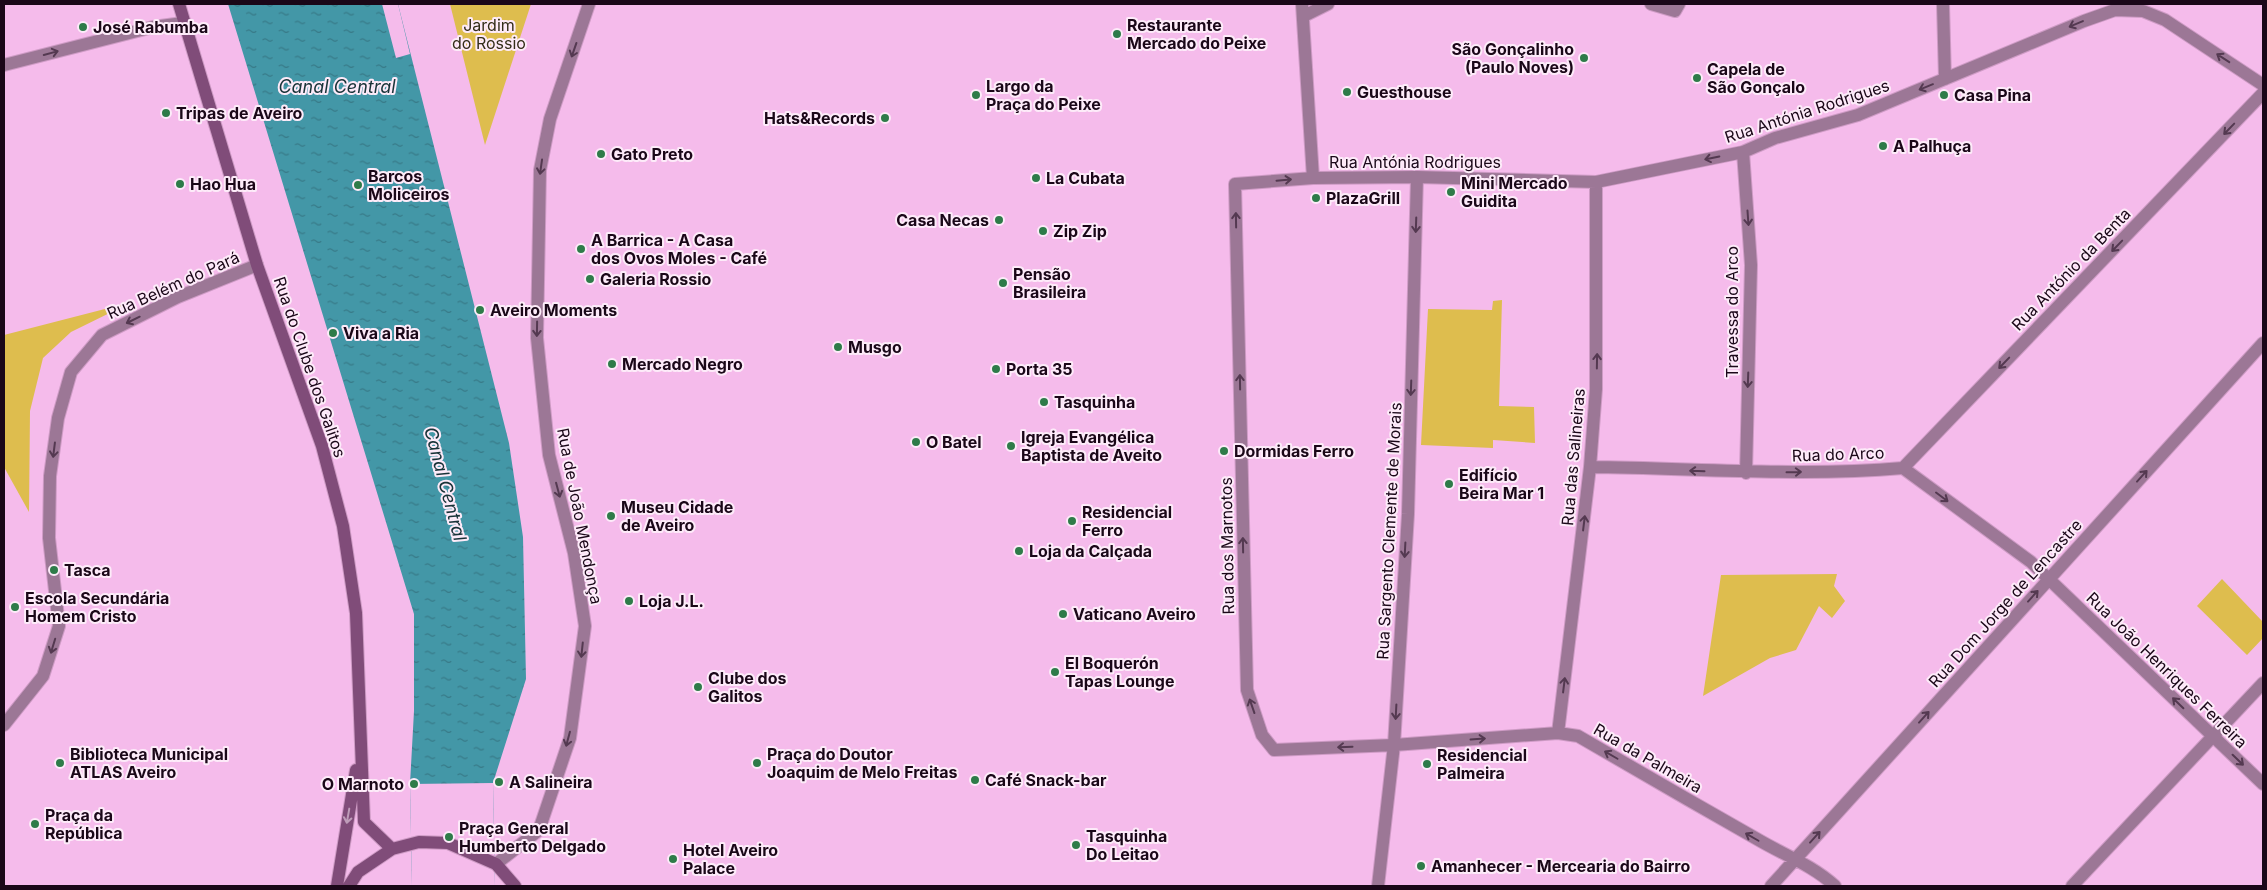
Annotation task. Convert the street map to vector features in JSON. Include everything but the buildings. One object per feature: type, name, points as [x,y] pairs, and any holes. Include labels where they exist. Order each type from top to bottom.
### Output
[{"type":"main road","name":"Rua do Clube dos Galitos","points":[[179,4],[183,23],[257,265],[322,446],[343,526],[356,614],[364,822],[392,849]]},
{"type":"main road","name":"Rua do Clube dos Galitos","points":[[337,886],[360,751]]},
{"type":"main road","points":[[349,886],[358,872],[392,849],[419,842],[448,843],[499,867],[515,886]]},
{"type":"street","name":"Rua de João Mendonça","points":[[499,867],[538,830],[570,738],[585,626],[574,553],[548,455],[537,338],[540,170],[550,119],[590,4]]},
{"type":"street","points":[[1313,178],[1303,10],[1328,4]]},
{"type":"street","points":[[1651,4],[1675,11],[1679,4]]},
{"type":"street","points":[[1942,4],[1945,79]]},
{"type":"street","name":"Rua Antónia Rodrigues","points":[[1235,184],[1313,178],[1418,177],[1596,182],[1743,152],[1775,138],[1858,115],[2084,20],[2115,10],[2143,11],[2165,20],[2263,85]]},
{"type":"street","points":[[4,65],[153,27],[183,23]]},
{"type":"street","name":"Rua António da Benta","points":[[1903,468],[2263,94]]},
{"type":"street","name":"Travessa do Arco","points":[[1743,152],[1751,265],[1746,473]]},
{"type":"street","name":"Rua Sargento Clemente de Morais","points":[[1378,886],[1394,746],[1408,514],[1418,177]]},
{"type":"street","name":"Rua das Salineiras","points":[[1558,733],[1590,467],[1596,380],[1596,182]]},
{"type":"street","name":"Rua dos Marnotos","points":[[1235,184],[1246,690],[1262,735],[1274,750]]},
{"type":"street","name":"Rua Belém do Pará","points":[[4,725],[43,676],[59,626],[49,538],[50,476],[58,418],[71,372],[102,334],[178,298],[257,265]]},
{"type":"street","name":"Rua Dom Jorge de Lencastre","points":[[1770,886],[2263,343]]},
{"type":"street","name":"Rua do Arco","points":[[1590,467],[1746,473],[1903,468],[2031,562],[2049,579]]},
{"type":"street","name":"Rua João Henriques Ferreira","points":[[2049,579],[2263,784]]},
{"type":"street","points":[[2072,886],[2263,683]]},
{"type":"street","name":"Rua da Palmeira","points":[[1274,750],[1394,746],[1558,733],[1578,736],[1762,842],[1796,858],[1826,877],[1836,886]]},
{"type":"green space","name":"Jardim do Rossio","points":[[450,4],[531,4],[485,145]]},
{"type":"green space","points":[[1502,300],[1499,406],[1534,407],[1535,443],[1493,440],[1493,448],[1421,445],[1428,309],[1492,310],[1493,301]]},
{"type":"green space","points":[[132,302],[71,332],[43,358],[30,411],[29,512],[4,467],[4,335]]},
{"type":"green space","points":[[1837,574],[1834,586],[1845,601],[1832,618],[1819,606],[1796,650],[1770,658],[1703,696],[1721,575]]},
{"type":"green space","points":[[2222,579],[2263,622],[2263,638],[2247,655],[2197,606]]},
{"type":"water","name":"Canal Central","points":[[228,4],[398,4],[509,443],[523,537],[526,679],[493,783],[495,886],[412,886],[410,784],[414,711],[414,614]]},
{"type":"pier","points":[[382,4],[398,4],[410,54],[396,58]]},
{"type":"pier","points":[[493,783],[495,886],[412,886],[410,784]]},
{"type":"place","name":"José Rabumba","points":[[83,27]]},
{"type":"place","name":"Restaurante Mercado do Peixe","points":[[1117,34]]},
{"type":"place","name":"São Gonçalinho (Paulo Noves)","points":[[1584,58]]},
{"type":"place","name":"Capela de São Gonçalo","points":[[1697,78]]},
{"type":"place","name":"Guesthouse","points":[[1347,92]]},
{"type":"place","name":"Largo da Praça do Peixe","points":[[976,95]]},
{"type":"place","name":"Casa Pina","points":[[1944,95]]},
{"type":"place","name":"Tripas de Aveiro","points":[[166,113]]},
{"type":"place","name":"Hats&Records","points":[[885,118]]},
{"type":"place","name":"A Palhuça","points":[[1883,146]]},
{"type":"place","name":"Gato Preto","points":[[601,154]]},
{"type":"place","name":"La Cubata","points":[[1036,178]]},
{"type":"place","name":"Hao Hua","points":[[180,184]]},
{"type":"place","name":"Barcos Moliceiros","points":[[358,185]]},
{"type":"place","name":"Mini Mercado Guidita","points":[[1451,192]]},
{"type":"place","name":"PlazaGrill","points":[[1316,198]]},
{"type":"place","name":"Casa Necas","points":[[999,220]]},
{"type":"place","name":"Zip Zip","points":[[1043,231]]},
{"type":"place","name":"A Barrica - A Casa dos Ovos Moles - Café","points":[[581,249]]},
{"type":"place","name":"Galeria Rossio","points":[[590,279]]},
{"type":"place","name":"Pensão Brasileira","points":[[1003,283]]},
{"type":"place","name":"Aveiro Moments","points":[[480,310]]},
{"type":"place","name":"Viva a Ria","points":[[333,333]]},
{"type":"place","name":"Musgo","points":[[838,347]]},
{"type":"place","name":"Mercado Negro","points":[[612,364]]},
{"type":"place","name":"Porta 35","points":[[996,369]]},
{"type":"place","name":"Tasquinha","points":[[1044,402]]},
{"type":"place","name":"O Batel","points":[[916,442]]},
{"type":"place","name":"Igreja Evangélica Baptista de Aveito","points":[[1011,446]]},
{"type":"place","name":"Dormidas Ferro","points":[[1224,451]]},
{"type":"place","name":"Edifício Beira Mar 1","points":[[1449,484]]},
{"type":"place","name":"Museu Cidade de Aveiro","points":[[611,516]]},
{"type":"place","name":"Residencial Ferro","points":[[1072,521]]},
{"type":"place","name":"Loja da Calçada","points":[[1019,551]]},
{"type":"place","name":"Tasca","points":[[54,570]]},
{"type":"place","name":"Loja J.L.","points":[[629,601]]},
{"type":"place","name":"Escola Secundária Homem Cristo","points":[[15,607]]},
{"type":"place","name":"Vaticano Aveiro","points":[[1063,614]]},
{"type":"place","name":"El Boquerón Tapas Lounge","points":[[1055,672]]},
{"type":"place","name":"Clube dos Galitos","points":[[698,687]]},
{"type":"place","name":"Biblioteca Municipal ATLAS Aveiro","points":[[60,763]]},
{"type":"place","name":"Praça do Doutor Joaquim de Melo Freitas","points":[[757,763]]},
{"type":"place","name":"Residencial Palmeira","points":[[1427,764]]},
{"type":"place","name":"Café Snack-bar","points":[[975,780]]},
{"type":"place","name":"A Salineira","points":[[499,782]]},
{"type":"place","name":"O Marnoto","points":[[414,784]]},
{"type":"place","name":"Praça da República","points":[[35,824]]},
{"type":"place","name":"Praça General Humberto Delgado","points":[[449,837]]},
{"type":"place","name":"Tasquinha Do Leitao","points":[[1076,845]]},
{"type":"place","name":"Hotel Aveiro Palace","points":[[673,859]]},
{"type":"place","name":"Amanhecer - Mercearia do Bairro","points":[[1421,866]]}]
